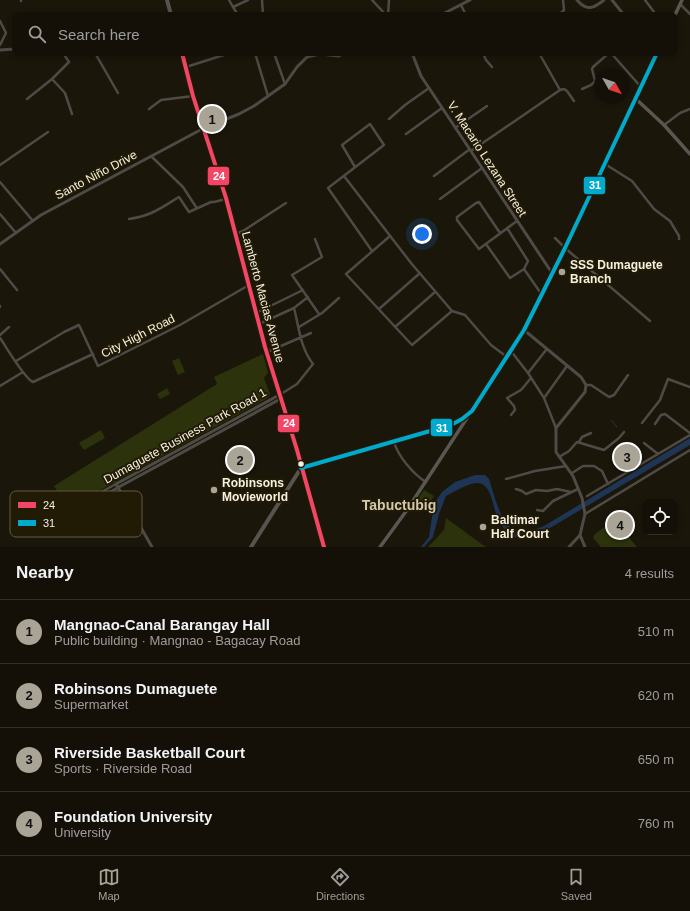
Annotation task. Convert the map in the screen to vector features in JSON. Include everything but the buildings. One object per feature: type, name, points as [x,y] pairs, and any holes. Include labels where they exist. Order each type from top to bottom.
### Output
[{"type":"main road","points":[[167,0],[170,12]]},
{"type":"main road","points":[[676,12],[682,0]]},
{"type":"main road","name":"Lamberto Macias Avenue","points":[[183,56],[226,198],[259,324],[298,450],[301,468],[324,547]]},
{"type":"main road","points":[[380,547],[426,482],[524,330],[565,248],[656,56]]},
{"type":"main road","points":[[636,99],[664,125],[689,152]]},
{"type":"main road","points":[[251,547],[301,468],[451,425],[472,411]]},
{"type":"street","points":[[229,0],[236,12]]},
{"type":"street","points":[[233,7],[248,0]]},
{"type":"street","points":[[262,0],[264,12]]},
{"type":"street","points":[[372,0],[384,12]]},
{"type":"street","points":[[387,12],[389,0]]},
{"type":"street","points":[[449,11],[470,0]]},
{"type":"street","points":[[562,12],[564,10],[563,0]]},
{"type":"street","points":[[577,0],[586,7],[594,8],[604,0]]},
{"type":"street","points":[[612,0],[622,12]]},
{"type":"street","points":[[645,0],[654,12]]},
{"type":"street","points":[[680,4],[690,14]]},
{"type":"street","points":[[461,5],[464,12]]},
{"type":"street","points":[[0,21],[6,34],[0,45]]},
{"type":"street","points":[[0,50],[12,49]]},
{"type":"street","points":[[27,99],[52,79],[69,62],[65,56]]},
{"type":"street","points":[[97,56],[118,93]]},
{"type":"street","points":[[186,67],[221,56]]},
{"type":"street","points":[[256,56],[268,96]]},
{"type":"street","points":[[275,56],[284,84]]},
{"type":"street","name":"Santo Niño Drive","points":[[0,244],[42,215],[204,128],[239,114],[284,84],[297,67],[307,57],[311,56]]},
{"type":"street","name":"V. Macario Lezana Street","points":[[413,56],[422,76],[442,108],[552,273]]},
{"type":"street","points":[[484,56],[492,67]]},
{"type":"street","points":[[541,56],[560,90]]},
{"type":"street","points":[[582,89],[592,86],[595,81],[592,69],[606,56]]},
{"type":"street","points":[[613,56],[641,87]]},
{"type":"street","points":[[52,79],[65,93],[72,114]]},
{"type":"street","points":[[389,119],[429,87]]},
{"type":"street","points":[[434,176],[560,90],[564,89],[568,91],[574,101]]},
{"type":"street","points":[[149,109],[161,100],[194,96]]},
{"type":"street","points":[[455,128],[488,106]]},
{"type":"street","points":[[406,134],[442,108]]},
{"type":"street","points":[[664,125],[680,113],[690,109]]},
{"type":"street","points":[[355,168],[342,145],[370,124],[384,145],[355,168],[328,188],[372,251]]},
{"type":"street","points":[[0,165],[48,132]]},
{"type":"street","points":[[151,156],[183,187],[196,207]]},
{"type":"street","points":[[604,164],[632,180],[654,209],[670,221],[679,236],[679,239]]},
{"type":"street","points":[[440,199],[482,168]]},
{"type":"street","points":[[344,176],[390,236],[452,311],[465,315],[492,344],[508,357]]},
{"type":"street","points":[[0,182],[33,221]]},
{"type":"street","points":[[129,219],[143,217],[157,211],[180,197],[189,212],[196,207],[226,198]]},
{"type":"street","points":[[500,234],[479,202],[457,217],[457,220],[478,249],[500,234],[517,221]]},
{"type":"street","points":[[236,234],[286,204]]},
{"type":"street","points":[[0,214],[16,233]]},
{"type":"street","points":[[486,244],[510,278],[524,269],[528,264],[528,261],[508,228]]},
{"type":"street","points":[[390,236],[346,274],[412,345],[452,311]]},
{"type":"street","points":[[555,238],[650,321]]},
{"type":"street","points":[[315,239],[322,257],[292,275],[319,314]]},
{"type":"street","points":[[0,268],[16,290]]},
{"type":"street","points":[[524,269],[542,295]]},
{"type":"street","points":[[379,309],[420,273]]},
{"type":"street","name":"City High Road","points":[[23,372],[30,381],[35,382],[93,354],[98,366],[180,326],[249,285]]},
{"type":"street","points":[[256,312],[303,290]]},
{"type":"street","points":[[395,327],[435,292]]},
{"type":"street","points":[[259,324],[294,308],[308,297]]},
{"type":"street","points":[[299,327],[322,313],[339,298]]},
{"type":"street","points":[[281,396],[297,384],[313,364],[308,357],[300,338],[294,308]]},
{"type":"street","points":[[16,361],[78,325],[93,354]]},
{"type":"street","points":[[0,386],[23,372],[0,337],[9,327]]},
{"type":"street","points":[[524,330],[546,350],[581,377],[586,385],[585,392],[556,428]]},
{"type":"street","points":[[267,352],[311,333]]},
{"type":"street","points":[[528,373],[546,350]]},
{"type":"street","points":[[511,351],[528,373],[544,398],[556,428],[555,449],[559,457],[572,473],[582,502],[585,513],[580,535],[569,547]]},
{"type":"street","points":[[544,398],[567,366]]},
{"type":"street","points":[[586,385],[591,385],[609,398],[614,395],[628,375]]},
{"type":"street","points":[[511,415],[515,410],[514,406],[507,398],[521,390],[531,378]]},
{"type":"street","points":[[642,423],[660,400],[668,379],[690,387]]},
{"type":"street","name":"Dumaguete Business Park Road 1","points":[[103,491],[281,396]]},
{"type":"street","points":[[587,496],[690,434],[665,414],[661,415],[655,424]]},
{"type":"street","points":[[579,442],[604,450],[624,432]]},
{"type":"street","points":[[559,457],[579,442],[580,438],[591,433]]},
{"type":"street","points":[[394,442],[396,451],[403,460],[421,480],[426,482]]},
{"type":"street","points":[[644,443],[658,454]]},
{"type":"street","points":[[585,513],[690,450]]},
{"type":"street","name":"Dumaguete Business Park Road 1","points":[[111,491],[164,459]]},
{"type":"street","points":[[506,478],[534,471],[567,466]]},
{"type":"street","points":[[572,473],[583,466],[594,466],[602,471],[608,484]]},
{"type":"street","points":[[116,484],[119,491]]},
{"type":"street","points":[[516,489],[526,494],[536,490],[547,491],[557,489],[571,492]]},
{"type":"street","points":[[537,510],[543,511],[553,502],[578,489]]},
{"type":"street","points":[[142,530],[152,547]]},
{"type":"street","points":[[580,535],[585,547]]},
{"type":"green space","points":[[263,354],[268,373],[264,378],[270,394],[268,398],[99,491],[57,491],[54,486],[217,384],[214,377]]},
{"type":"green space","points":[[179,358],[185,372],[178,375],[172,361]]},
{"type":"green space","points":[[167,388],[170,394],[160,399],[157,394]]},
{"type":"green space","points":[[101,430],[105,438],[84,450],[79,443]]},
{"type":"green space","points":[[627,450],[632,453],[627,464],[621,461]]},
{"type":"green space","points":[[424,490],[434,496],[426,508],[415,502]]},
{"type":"green space","points":[[446,518],[486,547],[428,547],[444,530]]},
{"type":"green space","points":[[617,521],[637,547],[601,547],[593,538],[594,535],[611,522]]},
{"type":"water","points":[[690,438],[690,445],[533,538],[517,538],[505,530],[496,515],[489,492],[483,484],[474,483],[466,486],[446,496],[439,514],[433,537],[424,547],[421,547],[429,537],[434,504],[442,492],[455,482],[475,475],[485,475],[489,479],[501,515],[509,527],[514,531],[523,534],[544,526]]},
{"type":"waterway","points":[[611,420],[617,427]]},
{"type":"transit line","name":"24","points":[[183,56],[193,96],[226,198],[265,347],[297,450],[324,547]]},
{"type":"transit line","name":"31","points":[[301,468],[451,425],[472,411],[524,330],[565,248],[656,56]]},
{"type":"place","name":"Mangnao-Canal Barangay Hall","points":[[212,119]]},
{"type":"place","name":"SSS Dumaguete Branch","points":[[562,272]]},
{"type":"place","name":"Riverside Basketball Court","points":[[627,457]]},
{"type":"place","name":"Robinsons Dumaguete","points":[[240,460]]},
{"type":"place","name":"Robinsons Movieworld","points":[[214,490]]},
{"type":"place","name":"Foundation University","points":[[620,525]]},
{"type":"place","name":"Baltimar Half Court","points":[[483,527]]},
{"type":"district","name":"Tabuctubig","points":[[399,505]]}]
